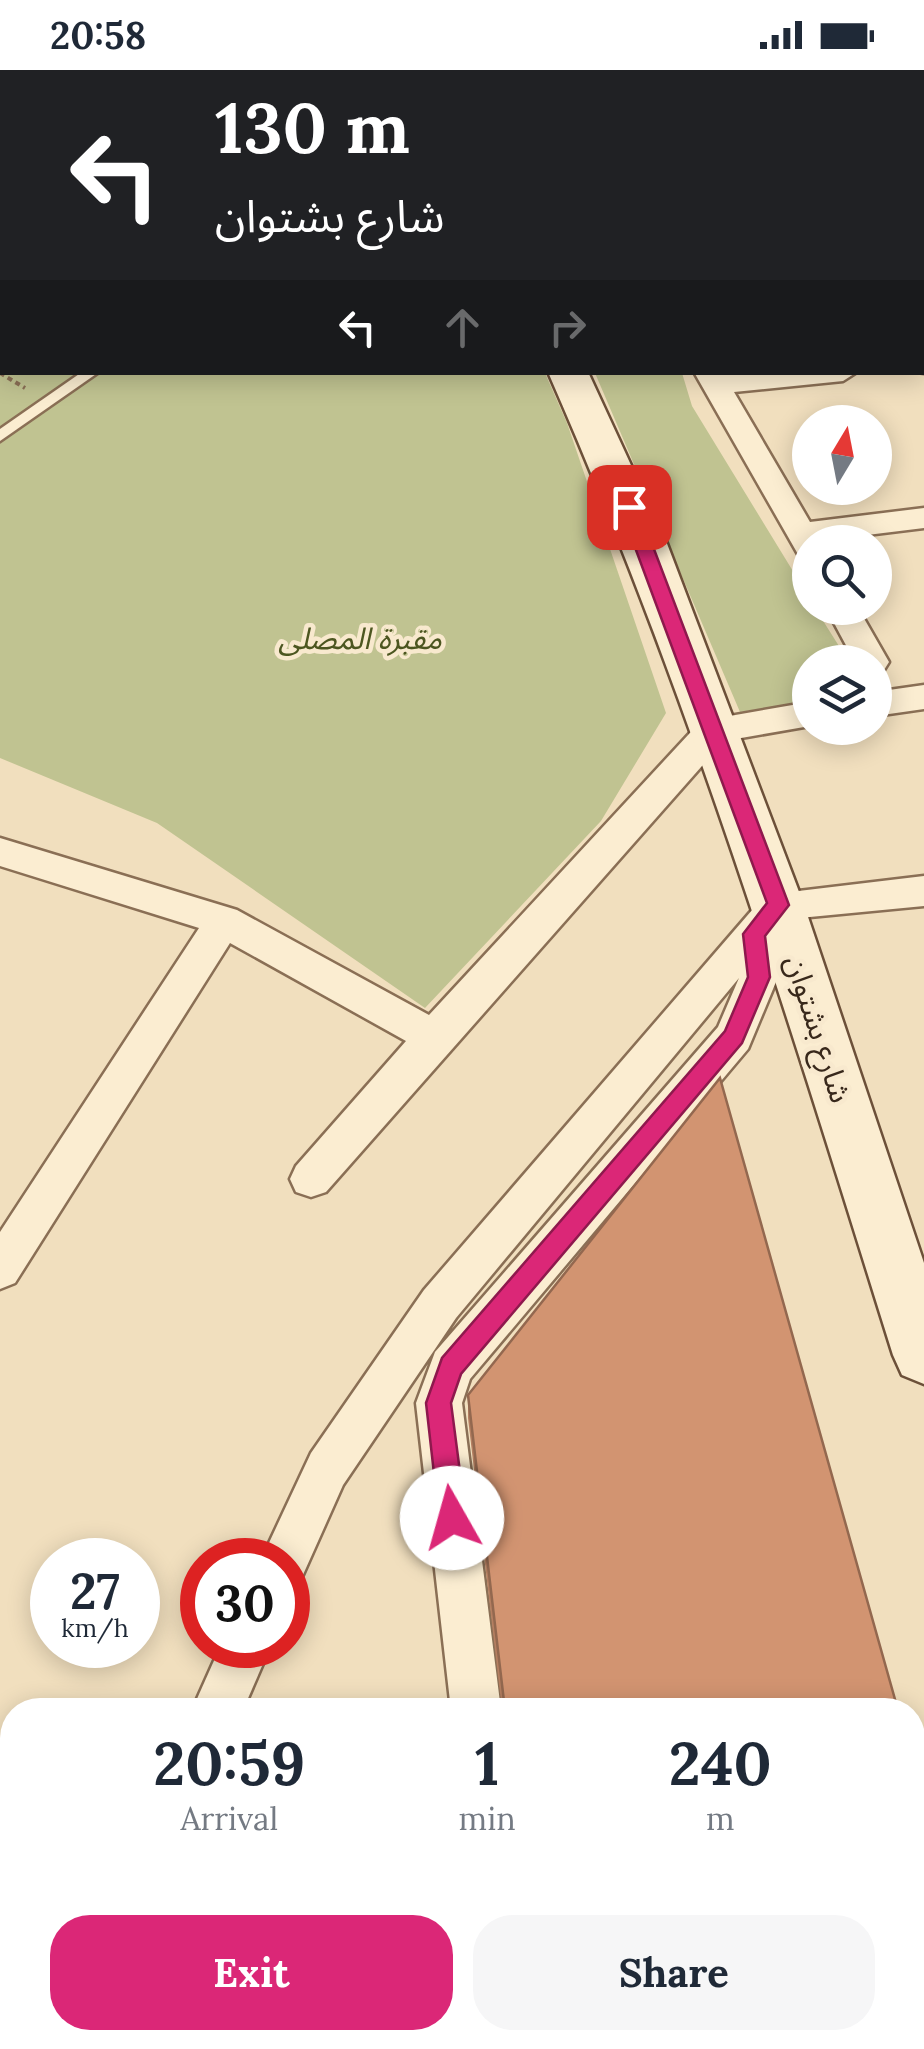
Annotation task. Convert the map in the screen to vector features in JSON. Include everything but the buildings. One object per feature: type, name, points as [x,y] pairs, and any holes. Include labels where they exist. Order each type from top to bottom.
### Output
[{"type":"street","name":"شارع بشتوان","points":[[569,375],[644,541],[713,730],[766,919],[924,1355]]},
{"type":"street","points":[[786,375],[710,379],[796,525]]},
{"type":"street","points":[[890,525],[924,518]]},
{"type":"street","points":[[311,1179],[434,1037],[713,730],[792,717]]},
{"type":"street","points":[[0,852],[224,921],[434,1037]]},
{"type":"street","points":[[295,1538],[327,1468],[440,1304],[766,919],[924,891]]},
{"type":"street","points":[[475,1698],[438,1403],[451,1367],[734,1036],[759,977],[766,919]]},
{"type":"street","points":[[5,1249],[224,921]]},
{"type":"street","points":[[223,1698],[236,1668]]},
{"type":"lane","points":[[0,436],[88,375]]},
{"type":"green space","name":"مقبرة المصلى","points":[[0,375],[546,375],[567,423],[666,713],[601,821],[425,1008],[157,823],[0,758]]},
{"type":"green space","points":[[596,375],[683,375],[692,406],[792,570],[792,625],[826,625],[838,645],[792,645],[792,704],[740,712]]},
{"type":"route","points":[[452,1518],[438,1403],[451,1367],[734,1036],[759,977],[754,934],[778,905],[629,507]]}]
